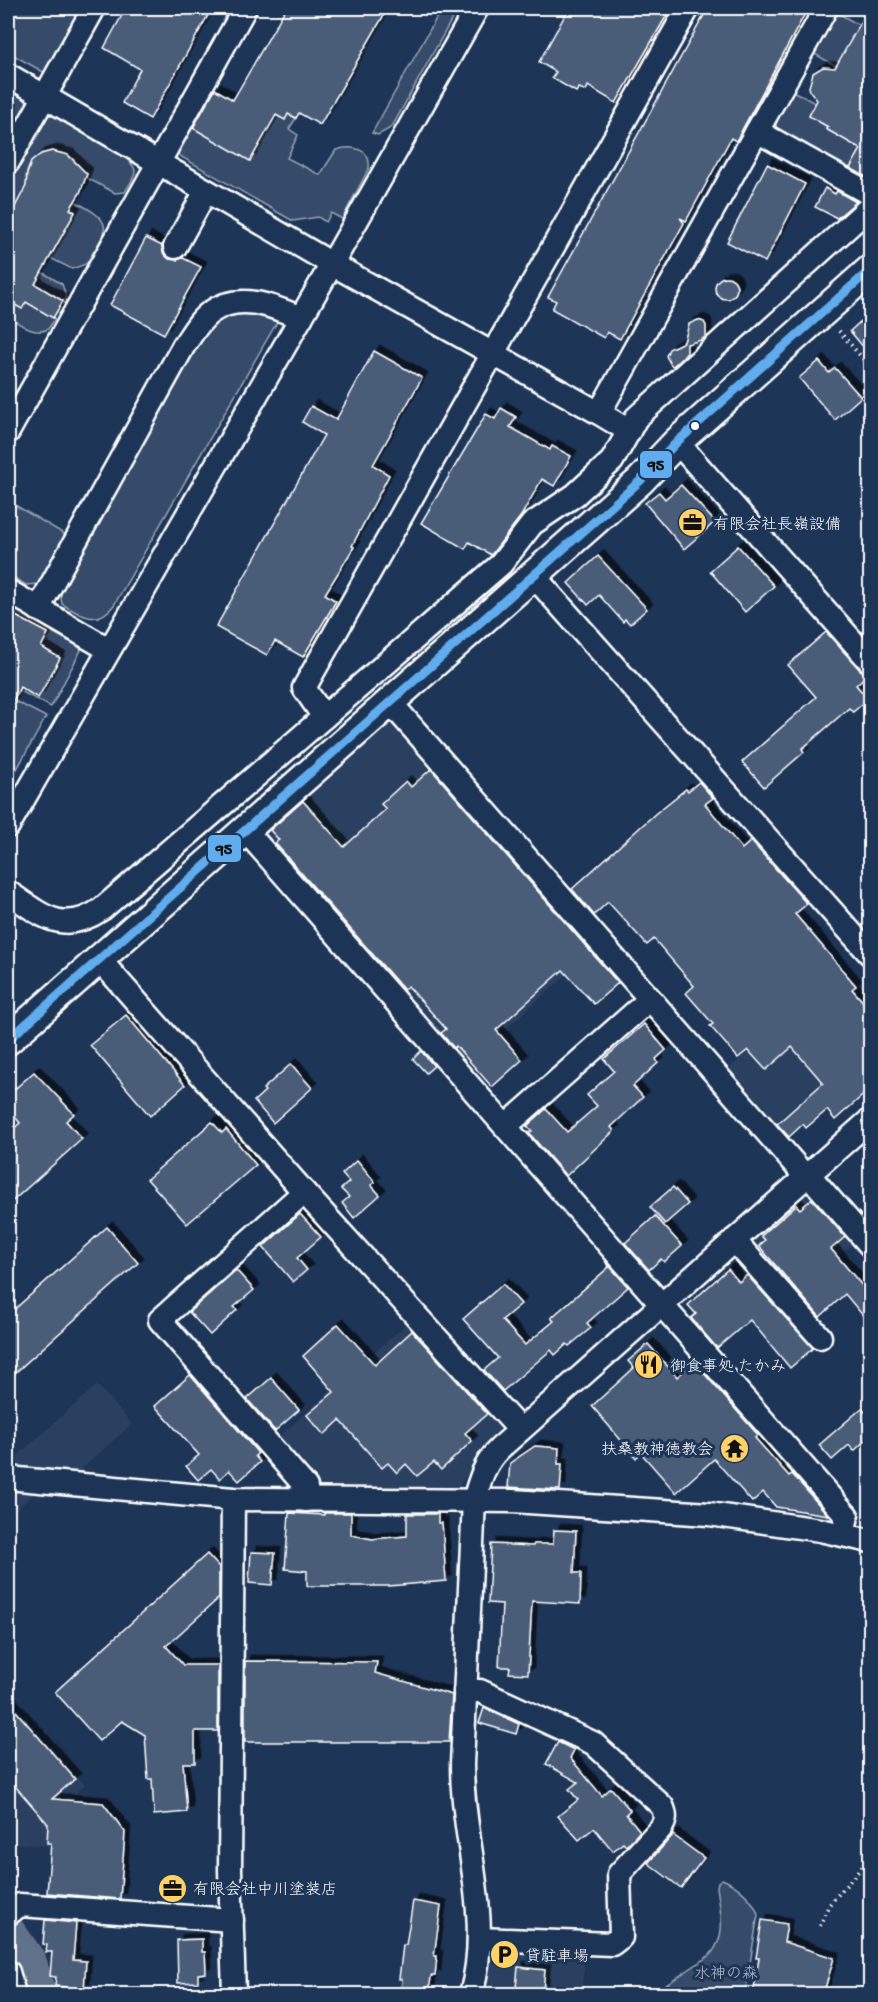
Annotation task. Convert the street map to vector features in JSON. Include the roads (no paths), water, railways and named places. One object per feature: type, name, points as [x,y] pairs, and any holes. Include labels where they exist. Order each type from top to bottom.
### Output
[{"type":"main road","points":[[8,1040],[640,481],[677,442],[870,270]]},
{"type":"street","points":[[8,162],[94,8]]},
{"type":"street","points":[[8,432],[245,8]]},
{"type":"street","points":[[8,826],[477,8]]},
{"type":"street","points":[[324,717],[304,688],[688,8]]},
{"type":"street","points":[[599,413],[826,8]]},
{"type":"street","points":[[8,75],[332,264],[629,431]]},
{"type":"street","points":[[757,131],[870,194]]},
{"type":"street","points":[[175,247],[206,191]]},
{"type":"street","points":[[8,892],[39,914],[56,922],[73,921],[91,916],[501,564],[532,524],[575,495],[612,461],[636,418],[870,207]]},
{"type":"street","points":[[38,609],[196,327],[211,312],[226,305],[247,302],[275,307],[301,318]]},
{"type":"street","points":[[677,442],[870,661]]},
{"type":"street","points":[[533,575],[870,954]]},
{"type":"street","points":[[8,591],[108,649]]},
{"type":"street","points":[[390,702],[650,999],[870,1245]]},
{"type":"street","points":[[245,830],[847,1516],[843,1535]]},
{"type":"street","points":[[99,958],[304,1192],[520,1430]]},
{"type":"street","points":[[506,1126],[650,999]]},
{"type":"street","points":[[471,1995],[477,1969],[478,1905],[462,1782],[474,1500],[488,1459],[870,1120]]},
{"type":"street","points":[[304,1192],[160,1320],[306,1487],[306,1500]]},
{"type":"street","points":[[734,1240],[820,1337]]},
{"type":"street","points":[[8,1478],[233,1499],[513,1501],[709,1514],[783,1523],[870,1541]]},
{"type":"street","points":[[233,1499],[230,1858],[234,1995]]},
{"type":"street","points":[[465,1691],[480,1691],[593,1743],[662,1806],[665,1813],[665,1821],[661,1828],[620,1874],[621,1937],[612,1944],[479,1939]]},
{"type":"street","points":[[8,1914],[20,1905],[232,1920]]},
{"type":"street","points":[[8,1972],[14,1995]]},
{"type":"waterway","points":[[8,1936],[27,1963],[36,1994]]},
{"type":"place","name":"有限会社長嶺設備","points":[[692,523]]},
{"type":"place","name":"御食事処 たかみ","points":[[649,1365]]},
{"type":"place","name":"扶桑教神徳教会","points":[[734,1448]]},
{"type":"place","name":"有限会社中川塗装店","points":[[172,1888]]},
{"type":"place","name":"貸駐車場","points":[[504,1955]]},
{"type":"park label","name":"水神の森","points":[[726,1972]]}]
